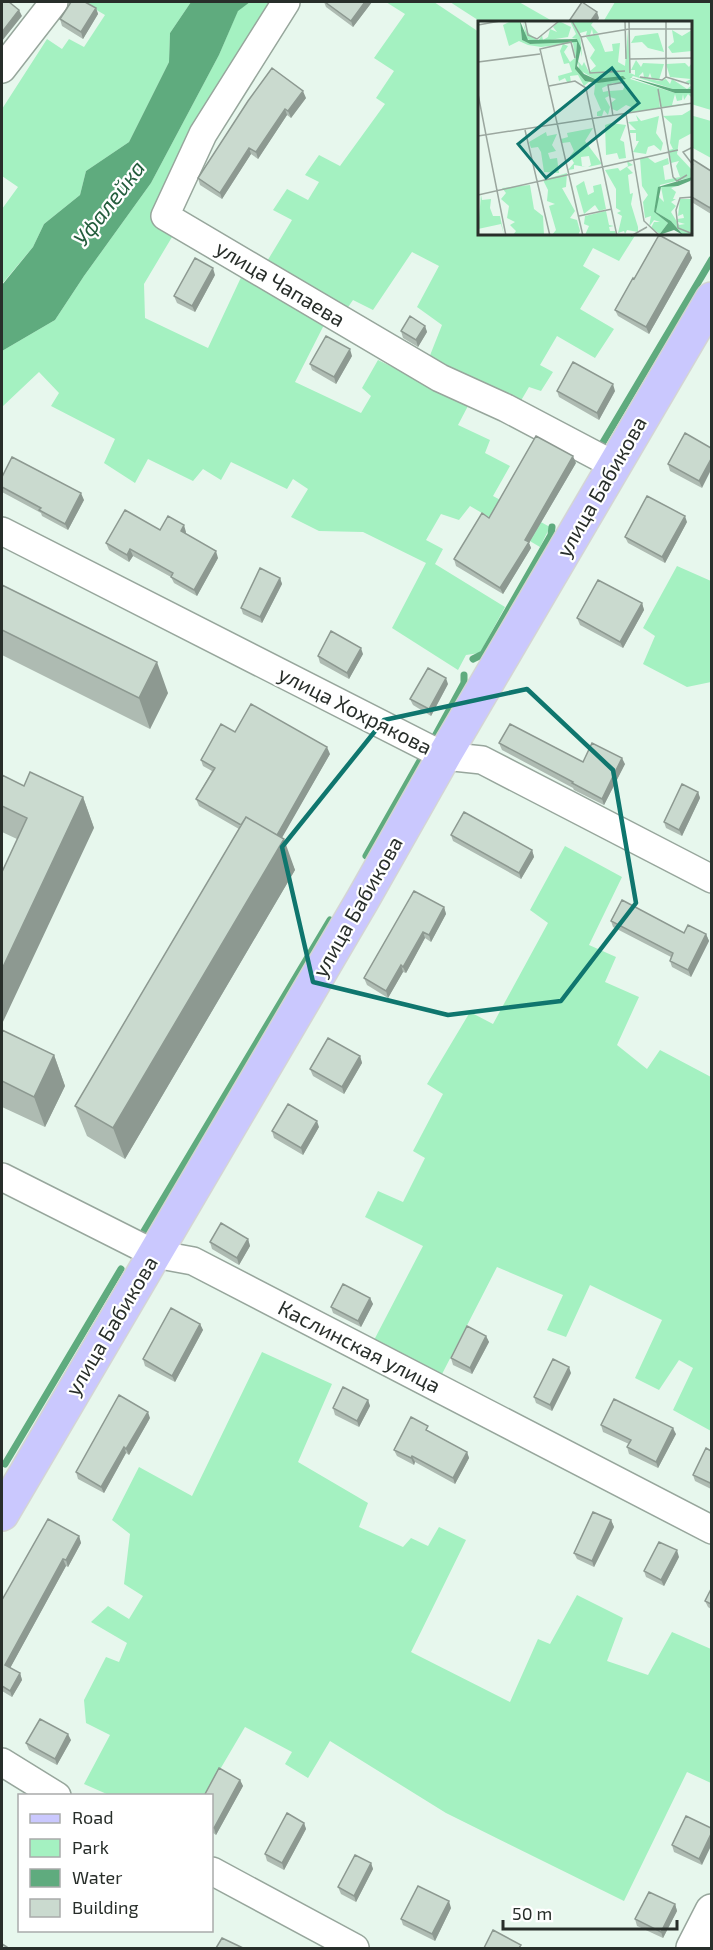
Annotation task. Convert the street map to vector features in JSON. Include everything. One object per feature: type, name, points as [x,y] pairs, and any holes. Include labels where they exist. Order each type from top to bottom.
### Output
[{"type":"main road","name":"улица Бабикова","points":[[2,1514],[363,899],[711,299]]},
{"type":"street","points":[[2,69],[54,2]]},
{"type":"street","name":"улица Чапаева","points":[[286,2],[203,134],[165,216],[440,378],[506,408],[615,465]]},
{"type":"street","name":"улица Хохрякова","points":[[2,531],[444,756],[482,760],[711,879]]},
{"type":"street","name":"Каслинская улица","points":[[2,1177],[155,1254],[193,1261],[711,1530]]},
{"type":"street","points":[[2,1762],[54,1794]]},
{"type":"street","points":[[213,1872],[355,1948]]},
{"type":"street","points":[[693,1948],[711,1911]]},
{"type":"highlighted area","points":[[527,689],[613,770],[636,903],[561,1001],[448,1015],[313,982],[282,847],[384,720]]},
{"type":"green space","points":[[83,2],[191,2],[170,33],[169,62],[129,142],[86,171],[80,195],[44,224],[33,247],[2,284],[2,209],[18,187],[2,176],[2,109],[47,39],[62,49],[69,39],[84,47],[105,15]]},
{"type":"green space","points":[[250,2],[276,2],[197,128],[175,232],[144,284],[145,318],[208,348],[244,271],[326,321],[295,382],[361,413],[371,396],[362,388],[378,360],[469,404],[458,425],[490,440],[485,453],[510,466],[493,496],[550,527],[540,547],[470,506],[459,520],[441,514],[426,540],[443,549],[435,564],[505,607],[480,653],[466,655],[458,670],[392,628],[426,563],[363,532],[319,531],[291,517],[308,489],[293,479],[287,489],[231,462],[221,480],[203,469],[193,481],[148,459],[135,483],[104,463],[115,439],[51,406],[59,393],[39,372],[2,407],[2,351],[55,320],[151,183],[219,55],[238,10]]},
{"type":"green space","points":[[386,2],[434,2],[478,31],[478,236],[635,236],[619,261],[593,248],[583,266],[600,276],[580,309],[614,329],[595,358],[557,336],[540,365],[553,372],[541,391],[529,387],[519,404],[427,363],[442,325],[417,307],[439,266],[412,252],[373,310],[353,300],[344,313],[266,263],[292,220],[273,210],[287,189],[308,200],[319,182],[305,175],[319,155],[340,166],[385,104],[376,98],[394,71],[374,58],[405,14]]},
{"type":"green space","points":[[450,2],[519,2],[552,21],[479,21]]},
{"type":"green space","points":[[615,2],[711,2],[711,110],[692,104],[692,21],[604,21]]},
{"type":"green space","points":[[692,116],[711,121],[711,158],[692,148]]},
{"type":"green space","points":[[677,566],[711,581],[711,682],[687,687],[643,664],[655,636],[643,628]]},
{"type":"green space","points":[[565,846],[622,877],[589,945],[616,957],[605,982],[639,997],[617,1045],[647,1069],[660,1050],[711,1077],[711,1431],[673,1410],[693,1368],[679,1360],[659,1390],[635,1378],[662,1320],[590,1285],[566,1337],[547,1330],[563,1295],[497,1267],[440,1378],[372,1344],[423,1246],[365,1217],[378,1191],[403,1202],[425,1158],[413,1151],[443,1094],[427,1084],[470,1012],[493,1024],[548,923],[530,910]]},
{"type":"green space","points":[[262,1352],[332,1384],[298,1462],[368,1503],[359,1527],[403,1547],[411,1538],[428,1546],[439,1527],[466,1540],[411,1652],[510,1702],[538,1639],[550,1644],[577,1595],[623,1618],[607,1661],[648,1675],[672,1632],[711,1649],[711,1783],[687,1772],[624,1901],[446,1813],[330,1741],[308,1778],[285,1764],[292,1752],[245,1727],[206,1794],[107,1794],[84,1784],[110,1735],[86,1723],[84,1700],[106,1657],[119,1662],[127,1643],[91,1622],[108,1606],[129,1619],[143,1596],[124,1584],[130,1534],[112,1520],[139,1467],[192,1496]]},
{"type":"water","name":"Уфалейка","points":[[191,2],[250,2],[238,11],[219,55],[151,183],[55,320],[2,351],[2,285],[33,247],[44,224],[80,195],[86,171],[129,142],[169,62],[170,33]]},
{"type":"building","points":[[2,2],[9,2],[19,10],[2,32]]},
{"type":"building","points":[[71,2],[85,2],[96,8],[81,32],[60,19]]},
{"type":"building","points":[[325,2],[365,2],[351,21]]},
{"type":"building","points":[[582,2],[597,12],[591,21],[569,21]]},
{"type":"building","points":[[272,68],[303,91],[288,111],[285,109],[256,152],[249,148],[220,193],[198,178]]},
{"type":"building","points":[[692,159],[711,171],[710,208],[692,197]]},
{"type":"building","points":[[658,236],[689,251],[646,327],[615,310]]},
{"type":"building","points":[[195,258],[213,268],[192,306],[174,296]]},
{"type":"building","points":[[410,316],[425,326],[416,340],[401,331]]},
{"type":"building","points":[[326,336],[350,349],[334,377],[310,364]]},
{"type":"building","points":[[573,362],[613,384],[597,413],[557,391]]},
{"type":"building","points":[[685,433],[711,448],[711,459],[699,481],[668,464]]},
{"type":"building","points":[[536,436],[573,456],[525,540],[529,542],[500,588],[454,559],[482,513],[489,518]]},
{"type":"building","points":[[12,457],[81,493],[65,524],[2,487],[2,477]]},
{"type":"building","points":[[647,496],[685,516],[662,557],[625,537]]},
{"type":"building","points":[[125,510],[160,530],[168,516],[184,525],[181,531],[216,551],[194,590],[171,577],[173,573],[130,549],[127,555],[106,543]]},
{"type":"building","points":[[260,568],[280,578],[260,617],[241,608]]},
{"type":"building","points":[[598,580],[642,603],[620,642],[577,618]]},
{"type":"building","points":[[2,585],[157,662],[139,698],[2,630]]},
{"type":"building","points":[[331,631],[361,648],[347,673],[318,656]]},
{"type":"building","points":[[428,668],[446,678],[429,709],[410,699]]},
{"type":"building","points":[[251,704],[327,747],[277,835],[246,817],[241,825],[196,799],[215,768],[201,760],[221,724],[235,732]]},
{"type":"building","points":[[510,724],[583,762],[592,743],[622,758],[602,799],[499,743]]},
{"type":"building","points":[[30,772],[83,797],[2,969],[2,872],[27,818],[2,806],[2,775],[24,786]]},
{"type":"building","points":[[682,784],[698,792],[679,830],[664,822]]},
{"type":"building","points":[[464,812],[532,850],[519,873],[451,835]]},
{"type":"building","points":[[246,817],[284,839],[113,1128],[75,1106]]},
{"type":"building","points":[[414,891],[444,907],[429,935],[423,932],[386,991],[364,978]]},
{"type":"building","points":[[622,900],[684,933],[688,925],[706,934],[688,970],[670,961],[673,953],[611,921]]},
{"type":"building","points":[[2,1030],[54,1055],[34,1097],[2,1081]]},
{"type":"building","points":[[328,1038],[360,1056],[342,1087],[310,1069]]},
{"type":"building","points":[[288,1104],[317,1121],[301,1148],[272,1131]]},
{"type":"building","points":[[221,1223],[248,1239],[237,1258],[210,1242]]},
{"type":"building","points":[[343,1284],[370,1298],[358,1321],[331,1307]]},
{"type":"building","points":[[171,1308],[200,1324],[172,1376],[143,1359]]},
{"type":"building","points":[[467,1326],[486,1336],[470,1368],[451,1358]]},
{"type":"building","points":[[553,1359],[569,1367],[550,1405],[534,1397]]},
{"type":"building","points":[[343,1387],[368,1400],[357,1421],[333,1408]]},
{"type":"building","points":[[119,1395],[148,1412],[101,1487],[76,1472]]},
{"type":"building","points":[[614,1399],[673,1428],[656,1462],[627,1447],[631,1440],[601,1425]]},
{"type":"building","points":[[411,1417],[428,1426],[426,1430],[467,1452],[453,1478],[412,1456],[411,1458],[394,1450]]},
{"type":"building","points":[[706,1448],[711,1451],[710,1483],[693,1475]]},
{"type":"building","points":[[593,1512],[611,1520],[592,1561],[574,1553]]},
{"type":"building","points":[[48,1519],[79,1536],[66,1560],[63,1559],[5,1665],[20,1673],[10,1691],[2,1686],[2,1600]]},
{"type":"building","points":[[659,1542],[677,1550],[661,1580],[644,1571]]},
{"type":"building","points":[[711,1589],[711,1604],[705,1601]]},
{"type":"building","points":[[40,1719],[68,1734],[55,1759],[26,1743]]},
{"type":"building","points":[[219,1768],[240,1780],[214,1828],[213,1794],[205,1794]]},
{"type":"building","points":[[287,1813],[304,1823],[282,1863],[265,1854]]},
{"type":"building","points":[[686,1816],[711,1828],[711,1834],[699,1859],[672,1845]]},
{"type":"building","points":[[355,1855],[371,1863],[354,1896],[338,1887]]},
{"type":"building","points":[[418,1886],[449,1901],[432,1934],[401,1919]]},
{"type":"building","points":[[649,1892],[675,1904],[661,1932],[635,1919]]},
{"type":"building","points":[[493,1930],[521,1945],[519,1948],[484,1948]]},
{"type":"building","points":[[222,1938],[243,1948],[216,1948]]},
{"type":"waterway","points":[[599,449],[712,259]]},
{"type":"waterway","points":[[473,659],[483,654],[551,535],[552,527]]},
{"type":"waterway","points":[[434,738],[464,683],[464,675]]},
{"type":"waterway","points":[[366,856],[421,759]]},
{"type":"waterway","points":[[144,1231],[330,920]]},
{"type":"waterway","points":[[5,1464],[121,1269]]}]
